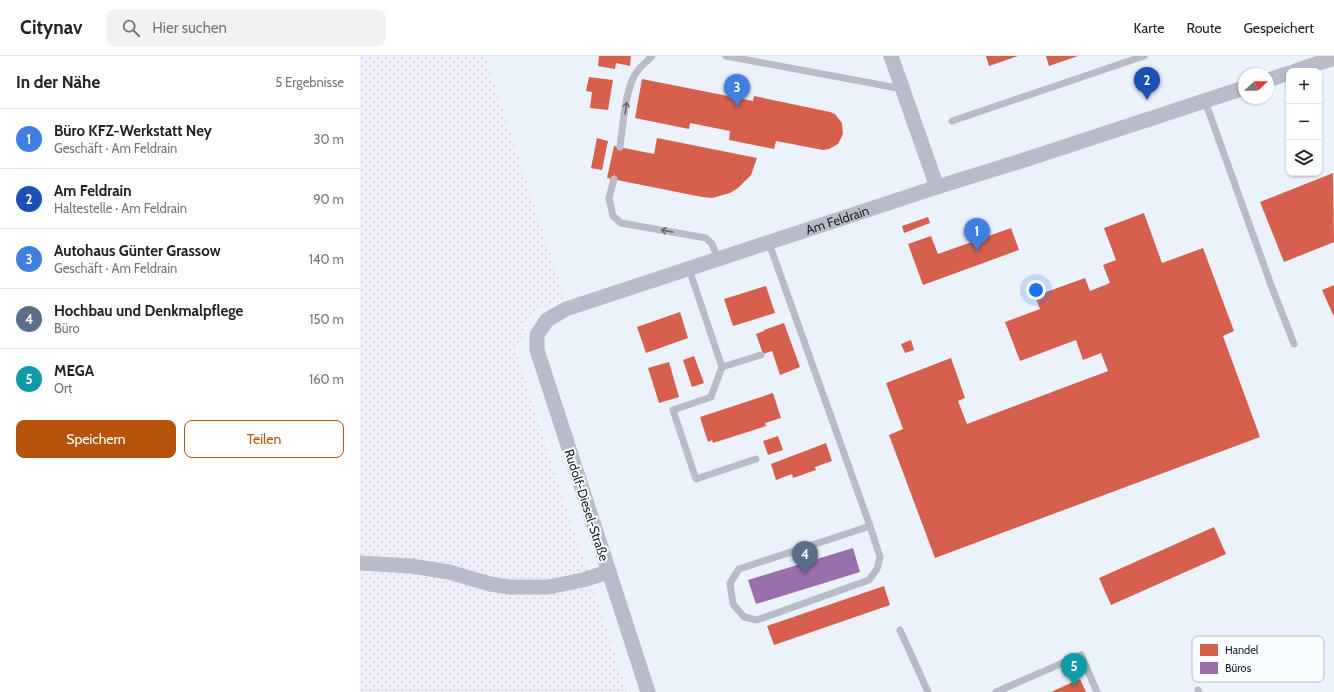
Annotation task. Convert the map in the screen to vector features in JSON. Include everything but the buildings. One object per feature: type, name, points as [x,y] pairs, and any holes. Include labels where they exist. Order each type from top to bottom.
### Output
[{"type":"street","points":[[891,56],[937,187]]},
{"type":"street","points":[[1304,68],[1334,58]]},
{"type":"street","points":[[1274,78],[1286,74]]},
{"type":"street","name":"Am Feldrain","points":[[547,320],[566,309],[1238,90]]},
{"type":"street","name":"Rudolf-Diesel-Straße","points":[[547,320],[537,335],[537,350],[648,692]]},
{"type":"street","points":[[366,563],[411,566],[449,572],[490,584],[510,587],[548,588],[583,580],[608,572]]},
{"type":"lane","points":[[620,147],[628,94],[632,79],[638,69],[652,56]]},
{"type":"lane","points":[[726,56],[903,89]]},
{"type":"lane","points":[[952,121],[1144,56]]},
{"type":"lane","points":[[1205,101],[1271,285],[1294,344]]},
{"type":"lane","points":[[614,179],[609,198],[613,216],[621,223],[706,238],[712,244],[718,260]]},
{"type":"lane","points":[[769,242],[870,526],[880,557],[877,569],[869,580],[757,620],[744,617],[733,604],[730,583],[739,569],[870,526]]},
{"type":"lane","points":[[689,269],[722,367],[711,397],[673,410],[696,479],[756,459]]},
{"type":"lane","points":[[722,367],[761,355]]},
{"type":"lane","points":[[900,630],[928,692]]},
{"type":"lane","points":[[996,692],[1081,655],[1097,692]]},
{"type":"shaded area","points":[[360,56],[485,56],[565,299],[533,313],[524,329],[526,336],[519,341],[516,352],[627,692],[360,692]]},
{"type":"shaded area","points":[[485,56],[1334,56],[1334,692],[627,692],[516,352],[519,341],[533,313],[565,300]]},
{"type":"place","name":"Am Feldrain","points":[[1147,100]]},
{"type":"place","name":"Autohaus Günter Grassow","points":[[737,107]]},
{"type":"place","name":"Büro KFZ-Werkstatt Ney","points":[[977,251]]},
{"type":"place","name":"Hochbau und Denkmalpflege","points":[[805,574]]},
{"type":"place","name":"MEGA","points":[[1074,686]]}]
